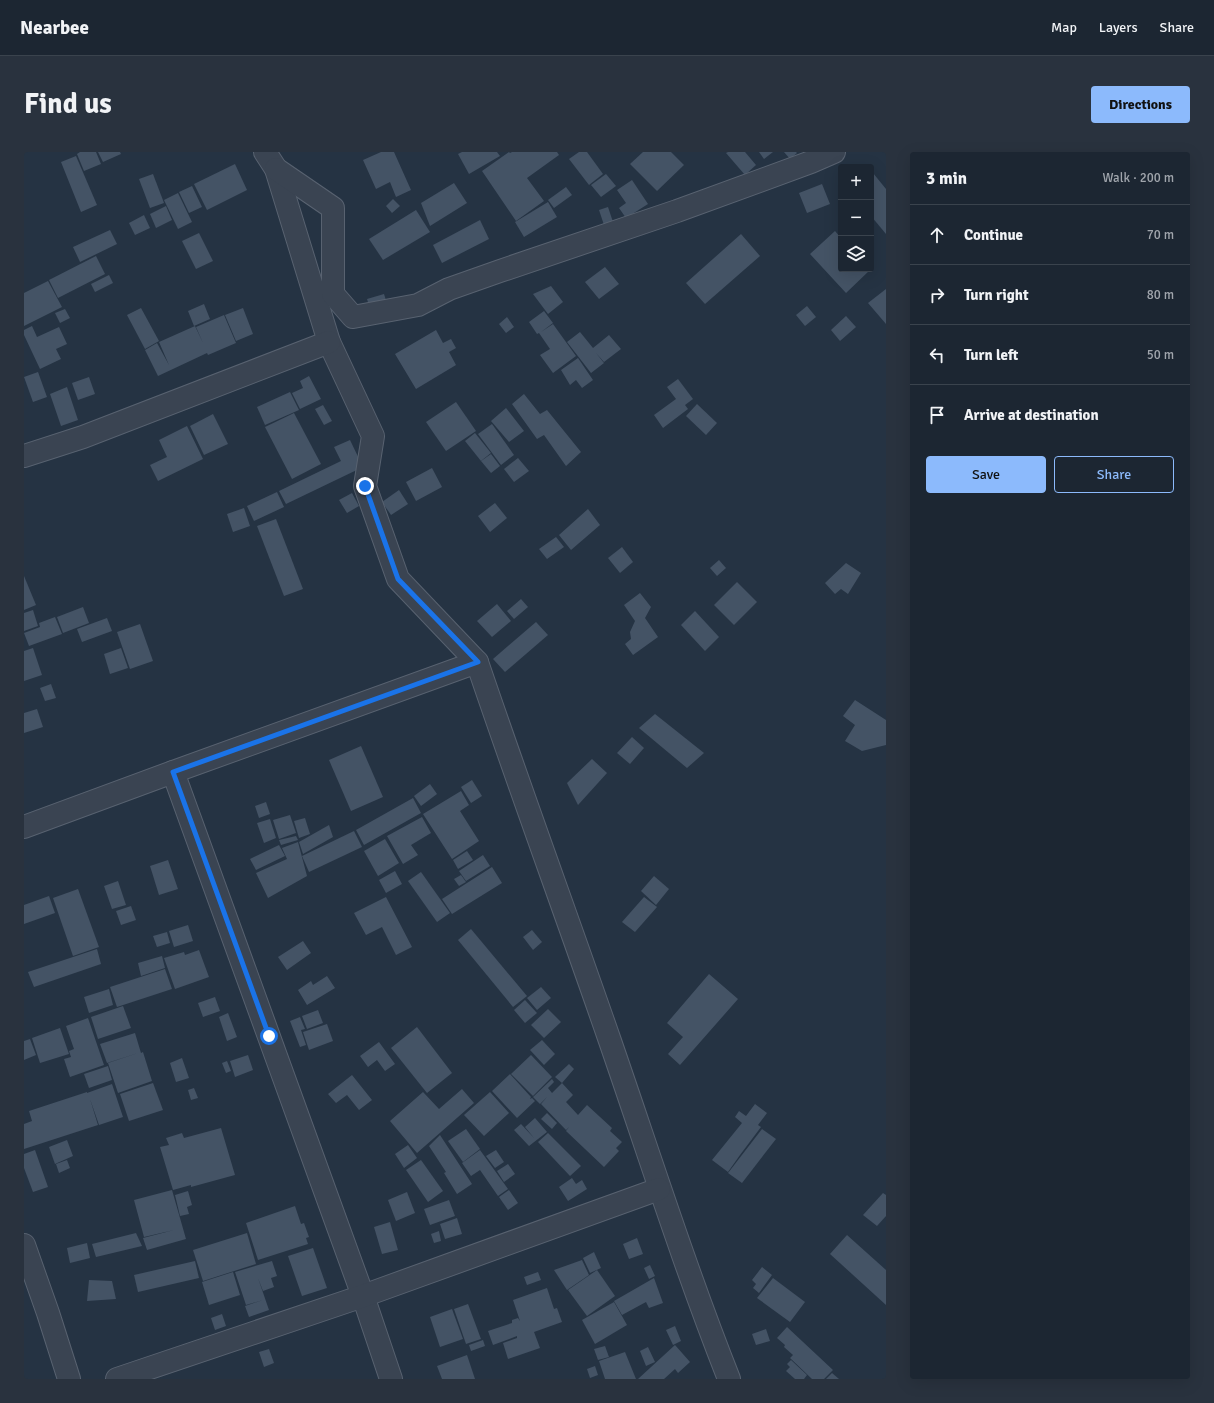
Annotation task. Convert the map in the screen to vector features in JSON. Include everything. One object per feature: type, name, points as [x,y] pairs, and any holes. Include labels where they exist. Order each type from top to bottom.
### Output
[{"type":"street","points":[[270,161],[333,208],[333,294],[354,317],[418,304],[449,289],[677,211],[811,162],[834,152]]},
{"type":"street","points":[[270,161],[329,342],[372,436],[365,486],[398,579],[478,662],[610,1040],[660,1189],[729,1379]]},
{"type":"street","points":[[24,456],[83,437],[329,342]]},
{"type":"street","points":[[24,827],[478,662]]},
{"type":"street","points":[[173,772],[363,1296],[391,1379]]},
{"type":"street","points":[[117,1379],[363,1296],[660,1189]]},
{"type":"street","points":[[24,1245],[69,1379]]},
{"type":"building","points":[[80,152],[96,152],[101,164],[84,171],[77,154]]},
{"type":"building","points":[[98,152],[120,152],[121,154],[103,162]]},
{"type":"building","points":[[381,152],[394,152],[411,190],[396,197],[390,182],[376,189],[363,160]]},
{"type":"building","points":[[462,152],[497,152],[500,156],[469,174],[458,154]]},
{"type":"building","points":[[509,152],[557,152],[559,155],[527,178],[544,201],[516,221],[482,171]]},
{"type":"building","points":[[579,152],[587,152],[603,174],[589,185],[569,159]]},
{"type":"building","points":[[643,152],[671,152],[684,165],[657,191],[630,164]]},
{"type":"building","points":[[745,152],[756,165],[745,175],[726,153]]},
{"type":"building","points":[[759,152],[773,152],[764,159]]},
{"type":"building","points":[[784,152],[796,152],[797,153],[790,159]]},
{"type":"building","points":[[76,156],[97,205],[81,212],[61,162]]},
{"type":"building","points":[[235,164],[247,190],[207,210],[194,184]]},
{"type":"building","points":[[153,174],[164,203],[150,208],[139,179]]},
{"type":"building","points":[[606,174],[616,186],[601,197],[591,185]]},
{"type":"building","points":[[874,174],[886,189],[886,234],[874,220]]},
{"type":"building","points":[[632,180],[648,204],[626,218],[619,208],[626,203],[617,190]]},
{"type":"building","points":[[454,183],[467,203],[430,226],[421,203]]},
{"type":"building","points":[[822,184],[830,204],[807,213],[799,193]]},
{"type":"building","points":[[192,186],[202,207],[189,213],[179,192]]},
{"type":"building","points":[[566,187],[572,195],[554,208],[548,200]]},
{"type":"building","points":[[178,193],[192,222],[178,229],[164,200]]},
{"type":"building","points":[[393,199],[400,206],[392,213],[386,206]]},
{"type":"building","points":[[548,202],[557,217],[524,237],[515,222]]},
{"type":"building","points":[[166,206],[172,220],[156,228],[150,214]]},
{"type":"building","points":[[608,207],[613,222],[604,225],[599,210]]},
{"type":"building","points":[[416,210],[430,232],[383,260],[369,239]]},
{"type":"building","points":[[144,215],[150,228],[135,235],[129,223]]},
{"type":"building","points":[[480,220],[489,239],[442,263],[433,245]]},
{"type":"building","points":[[110,230],[117,244],[80,262],[73,247]]},
{"type":"building","points":[[835,231],[838,234],[838,272],[868,272],[846,293],[810,254]]},
{"type":"building","points":[[199,233],[213,261],[196,269],[182,241]]},
{"type":"building","points":[[741,234],[760,256],[705,304],[686,283]]},
{"type":"building","points":[[96,256],[105,274],[58,298],[49,280]]},
{"type":"building","points":[[605,267],[619,284],[599,299],[585,282]]},
{"type":"building","points":[[109,275],[113,283],[95,292],[91,284]]},
{"type":"building","points":[[48,281],[62,307],[24,326],[24,293]]},
{"type":"building","points":[[551,286],[563,302],[548,314],[533,294]]},
{"type":"building","points":[[886,289],[886,324],[868,303]]},
{"type":"building","points":[[384,294],[388,307],[371,312],[367,299]]},
{"type":"building","points":[[204,304],[210,319],[194,326],[188,311]]},
{"type":"building","points":[[807,306],[816,317],[805,326],[796,315]]},
{"type":"building","points":[[141,308],[159,341],[145,349],[127,315]]},
{"type":"building","points":[[243,308],[253,334],[236,341],[225,315]]},
{"type":"building","points":[[65,309],[70,318],[60,323],[55,313]]},
{"type":"building","points":[[544,311],[553,323],[541,332],[553,324],[576,356],[553,373],[540,355],[550,349],[529,322]]},
{"type":"building","points":[[224,315],[236,343],[208,355],[207,353],[158,376],[145,350],[157,343],[169,365],[159,342],[195,326],[203,343],[196,327]]},
{"type":"building","points":[[846,316],[856,327],[840,341],[831,330]]},
{"type":"building","points":[[507,317],[514,327],[506,333],[499,324]]},
{"type":"building","points":[[32,326],[37,337],[59,327],[67,344],[56,349],[61,359],[40,369],[24,335],[24,330]]},
{"type":"building","points":[[436,330],[443,343],[451,339],[456,348],[449,352],[456,365],[416,389],[395,354]]},
{"type":"building","points":[[580,332],[593,348],[609,335],[621,349],[604,362],[596,353],[604,363],[591,373],[567,342]]},
{"type":"building","points":[[578,358],[593,380],[582,388],[576,380],[570,385],[561,370]]},
{"type":"building","points":[[38,372],[47,397],[33,402],[24,377]]},
{"type":"building","points":[[309,376],[321,399],[300,409],[292,393],[303,388],[300,381]]},
{"type":"building","points":[[89,377],[95,394],[78,400],[72,383]]},
{"type":"building","points":[[678,379],[693,399],[685,405],[688,409],[663,428],[654,415],[676,399],[667,387]]},
{"type":"building","points":[[67,387],[78,420],[61,426],[50,394]]},
{"type":"building","points":[[290,392],[299,410],[265,425],[257,407]]},
{"type":"building","points":[[524,394],[540,414],[547,410],[581,452],[566,466],[544,435],[537,439],[512,404]]},
{"type":"building","points":[[456,402],[476,431],[446,451],[426,422]]},
{"type":"building","points":[[697,404],[717,423],[706,435],[686,416]]},
{"type":"building","points":[[323,405],[332,421],[324,425],[315,409]]},
{"type":"building","points":[[506,408],[524,431],[509,442],[491,421]]},
{"type":"building","points":[[294,413],[321,464],[292,479],[265,427]]},
{"type":"building","points":[[213,414],[228,444],[204,455],[190,426]]},
{"type":"building","points":[[492,424],[514,455],[501,465],[478,434]]},
{"type":"building","points":[[187,426],[203,459],[158,481],[150,465],[167,457],[159,440]]},
{"type":"building","points":[[475,433],[491,453],[481,461],[465,441]]},
{"type":"building","points":[[350,440],[363,467],[286,504],[279,491],[341,461],[334,447]]},
{"type":"building","points":[[491,454],[500,466],[491,473],[481,461]]},
{"type":"building","points":[[518,458],[529,471],[514,482],[504,469]]},
{"type":"building","points":[[432,468],[442,487],[416,501],[406,482]]},
{"type":"building","points":[[399,490],[408,504],[391,515],[382,502]]},
{"type":"building","points":[[277,492],[284,507],[254,521],[247,506]]},
{"type":"building","points":[[352,493],[359,506],[347,513],[339,500]]},
{"type":"building","points":[[495,503],[507,518],[490,532],[478,516]]},
{"type":"building","points":[[244,508],[250,526],[233,532],[227,514]]},
{"type":"building","points":[[588,509],[600,525],[571,550],[559,535]]},
{"type":"building","points":[[276,519],[303,589],[284,596],[257,526]]},
{"type":"building","points":[[556,537],[564,547],[547,559],[539,549]]},
{"type":"building","points":[[622,547],[633,562],[620,573],[608,558]]},
{"type":"building","points":[[719,560],[726,568],[717,576],[710,568]]},
{"type":"building","points":[[846,563],[861,573],[848,594],[841,589],[835,594],[825,583]]},
{"type":"building","points":[[24,576],[36,605],[24,610]]},
{"type":"building","points":[[737,582],[757,602],[734,625],[714,605]]},
{"type":"building","points":[[640,593],[651,607],[645,618],[658,637],[633,655],[625,644],[631,639],[630,632],[635,621],[624,605]]},
{"type":"building","points":[[521,599],[528,607],[514,619],[507,611]]},
{"type":"building","points":[[497,604],[511,621],[492,637],[477,621]]},
{"type":"building","points":[[83,607],[89,623],[63,633],[57,617]]},
{"type":"building","points":[[33,610],[38,626],[24,631],[24,613]]},
{"type":"building","points":[[695,611],[719,637],[705,651],[681,625]]},
{"type":"building","points":[[55,617],[62,634],[29,646],[24,633],[40,627],[39,623]]},
{"type":"building","points":[[107,618],[112,631],[82,642],[77,629]]},
{"type":"building","points":[[536,622],[548,635],[505,672],[493,659]]},
{"type":"building","points":[[140,624],[153,661],[130,669],[117,632]]},
{"type":"building","points":[[33,648],[42,675],[24,681],[24,651]]},
{"type":"building","points":[[121,648],[128,668],[110,674],[104,654]]},
{"type":"building","points":[[51,684],[56,698],[45,701],[40,688]]},
{"type":"building","points":[[855,700],[886,720],[886,745],[862,751],[845,741],[855,725],[843,716]]},
{"type":"building","points":[[37,709],[43,727],[24,733],[24,713]]},
{"type":"building","points":[[655,714],[704,753],[687,768],[639,728]]},
{"type":"building","points":[[632,737],[644,748],[630,764],[617,753]]},
{"type":"building","points":[[361,746],[383,797],[351,811],[329,760]]},
{"type":"building","points":[[592,759],[607,773],[578,805],[567,783]]},
{"type":"building","points":[[472,780],[482,796],[471,803],[461,787]]},
{"type":"building","points":[[430,784],[437,794],[421,806],[414,796]]},
{"type":"building","points":[[461,791],[469,805],[460,811],[479,841],[452,859],[423,814]]},
{"type":"building","points":[[413,798],[421,813],[364,845],[356,830]]},
{"type":"building","points":[[266,802],[270,814],[259,818],[255,806]]},
{"type":"building","points":[[290,815],[296,833],[279,839],[273,820]]},
{"type":"building","points":[[422,817],[431,833],[411,845],[418,855],[403,864],[387,836]]},
{"type":"building","points":[[305,818],[310,834],[299,838],[294,821]]},
{"type":"building","points":[[270,819],[276,838],[264,843],[257,823]]},
{"type":"building","points":[[329,825],[333,837],[303,854],[299,842]]},
{"type":"building","points":[[354,831],[362,847],[309,872],[302,856]]},
{"type":"building","points":[[296,836],[298,840],[281,845],[279,840]]},
{"type":"building","points":[[385,839],[399,863],[378,876],[364,851]]},
{"type":"building","points":[[298,842],[307,876],[268,898],[256,873],[287,859],[282,848]]},
{"type":"building","points":[[279,845],[285,856],[256,870],[250,859]]},
{"type":"building","points":[[467,851],[473,860],[458,869],[453,860]]},
{"type":"building","points":[[483,855],[490,866],[466,881],[459,871]]},
{"type":"building","points":[[168,860],[178,889],[159,895],[150,866]]},
{"type":"building","points":[[492,867],[502,883],[452,914],[442,899]]},
{"type":"building","points":[[395,871],[402,884],[386,893],[379,880]]},
{"type":"building","points":[[421,872],[450,913],[437,922],[408,881]]},
{"type":"building","points":[[461,875],[466,882],[459,886],[454,879]]},
{"type":"building","points":[[654,876],[669,889],[656,905],[641,891]]},
{"type":"building","points":[[118,881],[126,905],[112,909],[104,886]]},
{"type":"building","points":[[78,889],[99,947],[73,956],[53,898]]},
{"type":"building","points":[[49,896],[55,913],[24,924],[24,905]]},
{"type":"building","points":[[386,897],[412,947],[396,955],[382,927],[366,935],[354,913]]},
{"type":"building","points":[[644,897],[657,907],[635,932],[622,922]]},
{"type":"building","points":[[131,906],[136,920],[121,925],[116,911]]},
{"type":"building","points":[[188,925],[193,941],[174,947],[169,931]]},
{"type":"building","points":[[471,929],[527,996],[513,1007],[458,940]]},
{"type":"building","points":[[532,930],[542,942],[533,950],[523,937]]},
{"type":"building","points":[[167,932],[170,943],[157,947],[153,936]]},
{"type":"building","points":[[303,941],[311,953],[287,970],[278,957]]},
{"type":"building","points":[[97,949],[101,964],[34,987],[28,972]]},
{"type":"building","points":[[199,950],[209,977],[175,989],[164,958],[184,952],[185,955]]},
{"type":"building","points":[[162,956],[165,968],[141,976],[138,963]]},
{"type":"building","points":[[165,969],[172,989],[117,1007],[110,987]]},
{"type":"building","points":[[709,974],[738,999],[680,1065],[668,1054],[683,1037],[667,1023]]},
{"type":"building","points":[[327,976],[335,988],[307,1005],[298,990],[311,981],[313,985]]},
{"type":"building","points":[[541,987],[551,998],[537,1010],[527,998]]},
{"type":"building","points":[[109,989],[113,1005],[89,1013],[84,997]]},
{"type":"building","points":[[215,997],[220,1011],[203,1017],[198,1003]]},
{"type":"building","points":[[525,1000],[537,1013],[525,1023],[514,1010]]},
{"type":"building","points":[[123,1006],[131,1028],[98,1039],[91,1017]]},
{"type":"building","points":[[548,1009],[561,1022],[544,1038],[531,1025]]},
{"type":"building","points":[[318,1010],[323,1023],[307,1029],[302,1016]]},
{"type":"building","points":[[228,1013],[237,1037],[227,1041],[219,1017]]},
{"type":"building","points":[[300,1017],[305,1029],[301,1030],[306,1045],[300,1047],[290,1021]]},
{"type":"building","points":[[88,1018],[104,1065],[70,1077],[64,1059],[71,1057],[69,1051],[74,1049],[66,1026]]},
{"type":"building","points":[[327,1024],[333,1041],[309,1050],[303,1032]]},
{"type":"building","points":[[417,1027],[452,1073],[427,1093],[391,1048]]},
{"type":"building","points":[[60,1028],[69,1054],[40,1063],[32,1038]]},
{"type":"building","points":[[135,1033],[152,1081],[118,1093],[108,1063],[138,1053],[107,1063],[100,1044]]},
{"type":"building","points":[[30,1039],[36,1055],[24,1060],[24,1041]]},
{"type":"building","points":[[542,1040],[555,1054],[544,1065],[530,1050]]},
{"type":"building","points":[[379,1042],[395,1064],[385,1071],[377,1060],[368,1067],[360,1056]]},
{"type":"building","points":[[248,1055],[253,1070],[235,1077],[230,1061]]},
{"type":"building","points":[[531,1055],[552,1077],[533,1096],[511,1074]]},
{"type":"building","points":[[182,1058],[189,1078],[176,1082],[170,1063]]},
{"type":"building","points":[[227,1061],[231,1071],[226,1073],[222,1063]]},
{"type":"building","points":[[569,1064],[574,1069],[562,1083],[555,1077]]},
{"type":"building","points":[[108,1066],[112,1080],[89,1088],[84,1074]]},
{"type":"building","points":[[510,1074],[531,1097],[530,1099],[532,1098],[535,1101],[517,1118],[492,1091]]},
{"type":"building","points":[[352,1075],[372,1100],[359,1110],[347,1095],[336,1103],[328,1094]]},
{"type":"building","points":[[552,1079],[554,1082],[548,1088],[552,1093],[562,1083],[573,1095],[566,1102],[578,1115],[587,1105],[612,1128],[610,1131],[622,1142],[616,1148],[619,1151],[604,1167],[566,1131],[569,1127],[566,1130],[541,1104],[547,1097],[540,1104],[533,1097]]},
{"type":"building","points":[[153,1083],[163,1110],[129,1121],[120,1094]]},
{"type":"building","points":[[112,1084],[123,1117],[99,1125],[90,1099],[98,1125],[24,1149],[24,1124],[32,1121],[29,1111]]},
{"type":"building","points":[[194,1088],[198,1098],[191,1100],[188,1090]]},
{"type":"building","points":[[462,1089],[474,1103],[417,1153],[390,1121],[423,1092],[439,1109]]},
{"type":"building","points":[[490,1092],[509,1113],[484,1136],[464,1115]]},
{"type":"building","points":[[755,1104],[767,1113],[758,1125],[761,1127],[728,1172],[712,1160],[742,1123],[735,1117],[739,1111],[746,1116]]},
{"type":"building","points":[[547,1113],[557,1123],[552,1129],[541,1119]]},
{"type":"building","points":[[535,1118],[547,1132],[529,1146],[514,1130],[521,1124],[534,1138],[525,1127]]},
{"type":"building","points":[[221,1128],[235,1175],[191,1187],[191,1185],[173,1190],[160,1147],[169,1145],[166,1138],[182,1133],[184,1138]]},
{"type":"building","points":[[466,1129],[480,1149],[463,1162],[448,1141]]},
{"type":"building","points":[[762,1129],[776,1139],[742,1183],[728,1173]]},
{"type":"building","points":[[548,1133],[581,1166],[570,1176],[538,1142]]},
{"type":"building","points":[[440,1135],[472,1184],[457,1194],[444,1173],[446,1172],[429,1146]]},
{"type":"building","points":[[67,1140],[73,1156],[55,1164],[49,1147]]},
{"type":"building","points":[[408,1145],[417,1158],[404,1168],[395,1154]]},
{"type":"building","points":[[35,1150],[48,1187],[33,1192],[24,1168],[24,1154]]},
{"type":"building","points":[[480,1150],[508,1189],[498,1196],[480,1170],[471,1176],[462,1163]]},
{"type":"building","points":[[496,1150],[504,1162],[495,1168],[486,1156]]},
{"type":"building","points":[[67,1160],[70,1168],[59,1173],[56,1164]]},
{"type":"building","points":[[421,1160],[443,1191],[428,1202],[406,1170]]},
{"type":"building","points":[[508,1164],[515,1174],[504,1182],[497,1171]]},
{"type":"building","points":[[572,1178],[576,1184],[582,1180],[587,1189],[568,1201],[559,1187]]},
{"type":"building","points":[[172,1190],[186,1239],[147,1250],[143,1238],[174,1230],[144,1237],[134,1200]]},
{"type":"building","points":[[509,1190],[518,1203],[508,1210],[499,1197]]},
{"type":"building","points":[[188,1191],[192,1205],[187,1207],[189,1214],[180,1216],[175,1195]]},
{"type":"building","points":[[407,1192],[415,1213],[396,1221],[388,1200]]},
{"type":"building","points":[[883,1193],[886,1195],[886,1216],[877,1226],[863,1215]]},
{"type":"building","points":[[449,1200],[455,1216],[430,1225],[424,1209]]},
{"type":"building","points":[[295,1206],[301,1224],[304,1223],[309,1237],[306,1238],[308,1244],[258,1260],[246,1223]]},
{"type":"building","points":[[457,1218],[462,1234],[445,1239],[440,1224]]},
{"type":"building","points":[[390,1222],[398,1250],[382,1254],[374,1227]]},
{"type":"building","points":[[439,1231],[441,1241],[434,1243],[431,1234]]},
{"type":"building","points":[[136,1233],[142,1246],[96,1257],[92,1244]]},
{"type":"building","points":[[247,1233],[256,1264],[203,1281],[193,1250]]},
{"type":"building","points":[[847,1235],[886,1270],[886,1305],[830,1254]]},
{"type":"building","points":[[637,1238],[643,1254],[629,1259],[623,1244]]},
{"type":"building","points":[[87,1243],[90,1258],[70,1263],[67,1248]]},
{"type":"building","points":[[313,1248],[327,1288],[302,1296],[288,1256]]},
{"type":"building","points":[[594,1252],[601,1268],[590,1273],[583,1258]]},
{"type":"building","points":[[582,1260],[589,1275],[567,1290],[554,1270]]},
{"type":"building","points":[[195,1261],[199,1278],[138,1292],[134,1275]]},
{"type":"building","points":[[272,1261],[277,1276],[271,1278],[274,1287],[263,1291],[258,1278],[269,1310],[249,1317],[245,1306],[263,1300],[246,1305],[235,1272]]},
{"type":"building","points":[[650,1265],[655,1276],[649,1279],[644,1268]]},
{"type":"building","points":[[762,1267],[772,1275],[759,1293],[753,1288],[756,1284],[752,1280]]},
{"type":"building","points":[[597,1270],[615,1296],[587,1316],[568,1290]]},
{"type":"building","points":[[233,1272],[240,1295],[209,1305],[202,1282]]},
{"type":"building","points":[[538,1272],[541,1280],[527,1285],[524,1277]]},
{"type":"building","points":[[654,1278],[663,1303],[649,1308],[646,1302],[622,1315],[614,1301]]},
{"type":"building","points":[[773,1278],[805,1302],[790,1322],[757,1298]]},
{"type":"building","points":[[89,1280],[112,1281],[116,1299],[87,1301]]},
{"type":"building","points":[[547,1288],[554,1309],[557,1308],[562,1322],[534,1332],[540,1348],[508,1359],[503,1343],[517,1338],[517,1336],[493,1345],[488,1331],[512,1323],[512,1320],[518,1318],[520,1321],[513,1300]]},
{"type":"building","points":[[614,1302],[627,1325],[595,1344],[582,1320]]},
{"type":"building","points":[[468,1304],[481,1339],[466,1344],[454,1309]]},
{"type":"building","points":[[452,1309],[463,1339],[440,1347],[430,1317]]},
{"type":"building","points":[[222,1314],[226,1326],[215,1330],[211,1318]]},
{"type":"building","points":[[675,1326],[681,1341],[673,1345],[666,1330]]},
{"type":"building","points":[[787,1327],[833,1370],[824,1379],[812,1379],[790,1358],[793,1355],[777,1338]]},
{"type":"building","points":[[766,1329],[770,1341],[756,1345],[752,1334]]},
{"type":"building","points":[[483,1340],[485,1346],[471,1351],[469,1345]]},
{"type":"building","points":[[675,1345],[690,1362],[678,1373],[675,1369],[664,1379],[638,1379]]},
{"type":"building","points":[[605,1346],[609,1357],[598,1360],[594,1349]]},
{"type":"building","points":[[648,1347],[655,1362],[646,1366],[640,1351]]},
{"type":"building","points":[[269,1349],[274,1363],[264,1367],[259,1352]]},
{"type":"building","points":[[625,1352],[636,1379],[605,1379],[599,1361]]},
{"type":"building","points":[[467,1355],[475,1379],[442,1379],[437,1366]]},
{"type":"building","points":[[791,1360],[807,1375],[804,1379],[795,1379],[786,1371],[790,1367],[787,1364]]},
{"type":"building","points":[[595,1366],[598,1375],[590,1378],[587,1369]]},
{"type":"building","points":[[832,1373],[839,1379],[826,1379]]},
{"type":"route","points":[[269,1036],[173,772],[478,662],[398,579],[365,486]]}]
